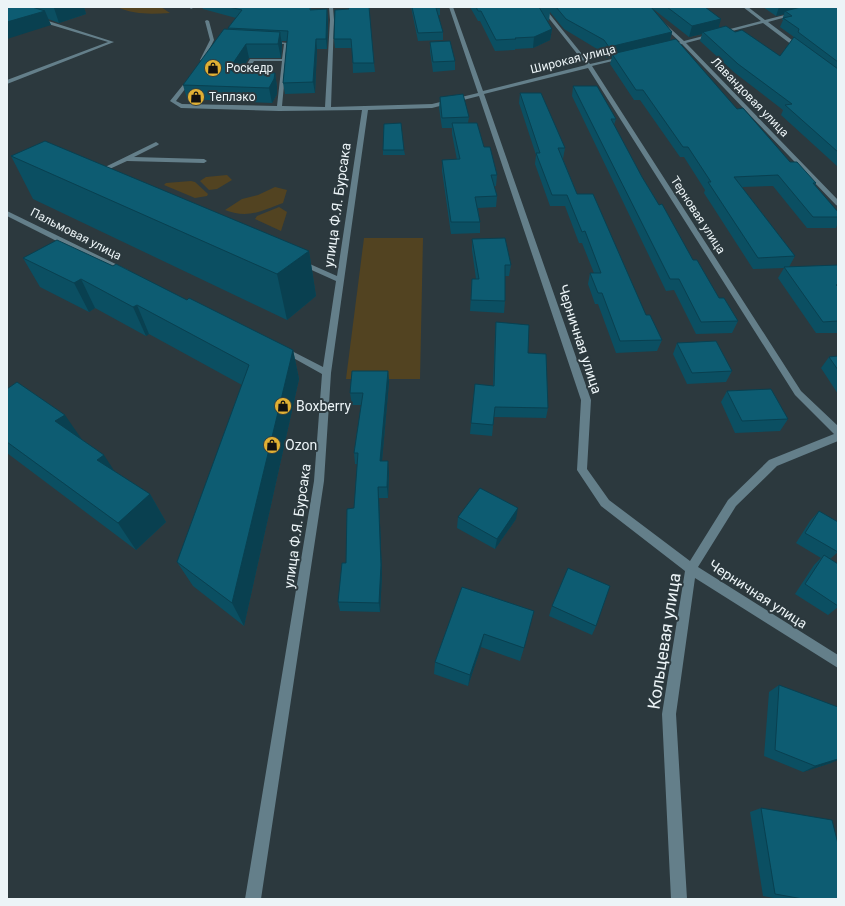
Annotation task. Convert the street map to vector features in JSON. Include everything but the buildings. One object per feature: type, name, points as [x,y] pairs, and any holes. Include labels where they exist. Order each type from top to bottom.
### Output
[{"type":"street","points":[[328,109],[332,20],[331,7]]},
{"type":"street","name":"Черничная улица","points":[[452,7],[480,94],[586,400],[582,470],[605,503],[691,569],[838,662]]},
{"type":"street","name":"Терновая улица","points":[[542,7],[589,66],[798,392],[838,432]]},
{"type":"street","name":"Лавандовая улица","points":[[645,7],[682,42],[838,204]]},
{"type":"street","points":[[745,7],[766,21],[808,54]]},
{"type":"street","points":[[661,48],[821,7]]},
{"type":"street","points":[[7,82],[112,42],[29,16]]},
{"type":"street","points":[[200,63],[212,40],[207,21]]},
{"type":"street","points":[[212,40],[220,41]]},
{"type":"street","points":[[264,42],[286,43],[278,109]]},
{"type":"street","name":"Широкая улица","points":[[196,69],[173,101],[181,106],[328,109],[432,106],[632,55]]},
{"type":"street","points":[[245,84],[238,84],[252,60],[284,60]]},
{"type":"street","points":[[274,85],[281,85]]},
{"type":"street","name":"улица Ф.Я. Бурсака","points":[[253,899],[319,481],[327,373],[365,108]]},
{"type":"street","points":[[107,180],[97,176],[97,174],[156,144]]},
{"type":"street","points":[[126,158],[204,161]]},
{"type":"street","name":"Пальмовая улица","points":[[7,213],[135,277]]},
{"type":"street","points":[[290,258],[341,280]]},
{"type":"street","points":[[278,348],[327,373]]},
{"type":"street","name":"Кольцевая улица","points":[[679,899],[669,714],[691,569],[732,503],[773,464],[838,437]]},
{"type":"shaded area","points":[[117,7],[161,7],[170,13],[137,13]]},
{"type":"shaded area","points":[[227,175],[232,180],[217,189],[209,190],[200,181],[206,177]]},
{"type":"shaded area","points":[[195,182],[208,194],[207,196],[195,198],[164,185],[166,183]]},
{"type":"shaded area","points":[[275,187],[287,190],[283,203],[248,214],[233,213],[225,210],[242,199],[258,195]]},
{"type":"shaded area","points":[[279,207],[287,212],[281,231],[255,219],[257,216]]},
{"type":"shaded area","points":[[364,238],[423,238],[420,379],[346,379]]},
{"type":"place","name":"Роскедр","points":[[213,68]]},
{"type":"place","name":"Теплэко","points":[[196,97]]},
{"type":"place","name":"Boxberry","points":[[283,406]]},
{"type":"place","name":"Ozon","points":[[272,445]]}]
